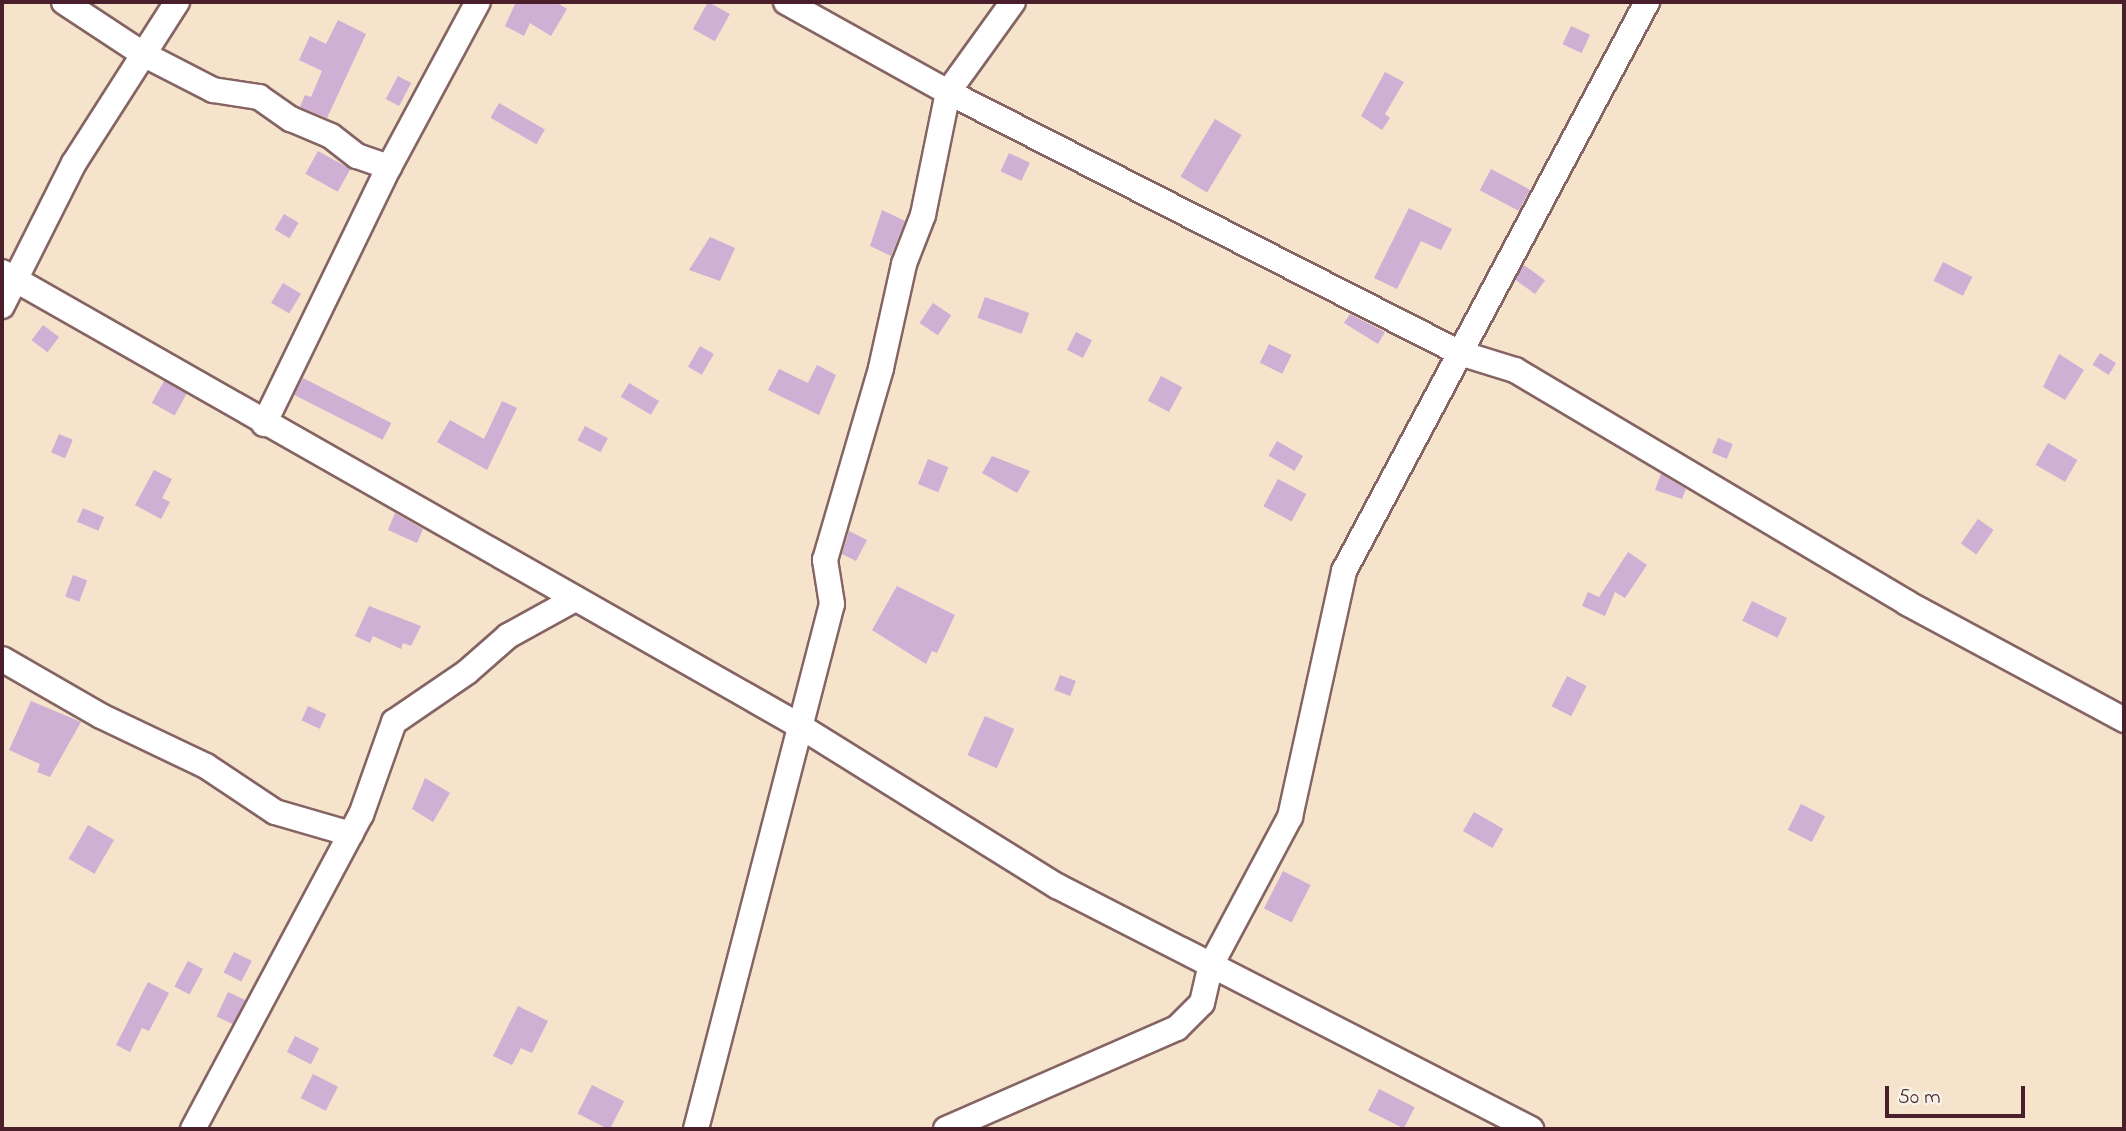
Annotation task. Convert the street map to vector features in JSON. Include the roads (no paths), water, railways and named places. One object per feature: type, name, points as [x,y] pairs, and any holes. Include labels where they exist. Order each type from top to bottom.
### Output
[{"type":"street","points":[[67,2],[143,54],[213,90],[259,97],[291,119],[331,136],[357,156],[389,167]]},
{"type":"street","points":[[2,306],[8,276],[74,163],[143,54],[163,30],[177,2]]},
{"type":"street","points":[[264,424],[389,167],[478,2]]},
{"type":"street","points":[[786,2],[948,92],[1460,353],[1515,370],[1907,603],[2124,720]]},
{"type":"street","points":[[696,1129],[798,725],[832,604],[825,560],[881,368],[904,264],[923,215],[948,92],[1013,2]]},
{"type":"street","points":[[946,1129],[1177,1028],[1202,1003],[1211,965],[1290,817],[1344,571],[1647,2]]},
{"type":"street","points":[[8,276],[264,424],[798,725],[1058,886],[1531,1129]]},
{"type":"street","points":[[192,1129],[351,834],[394,722],[467,671],[508,636],[575,599]]},
{"type":"street","points":[[2,659],[101,716],[206,766],[275,812],[351,834]]}]
